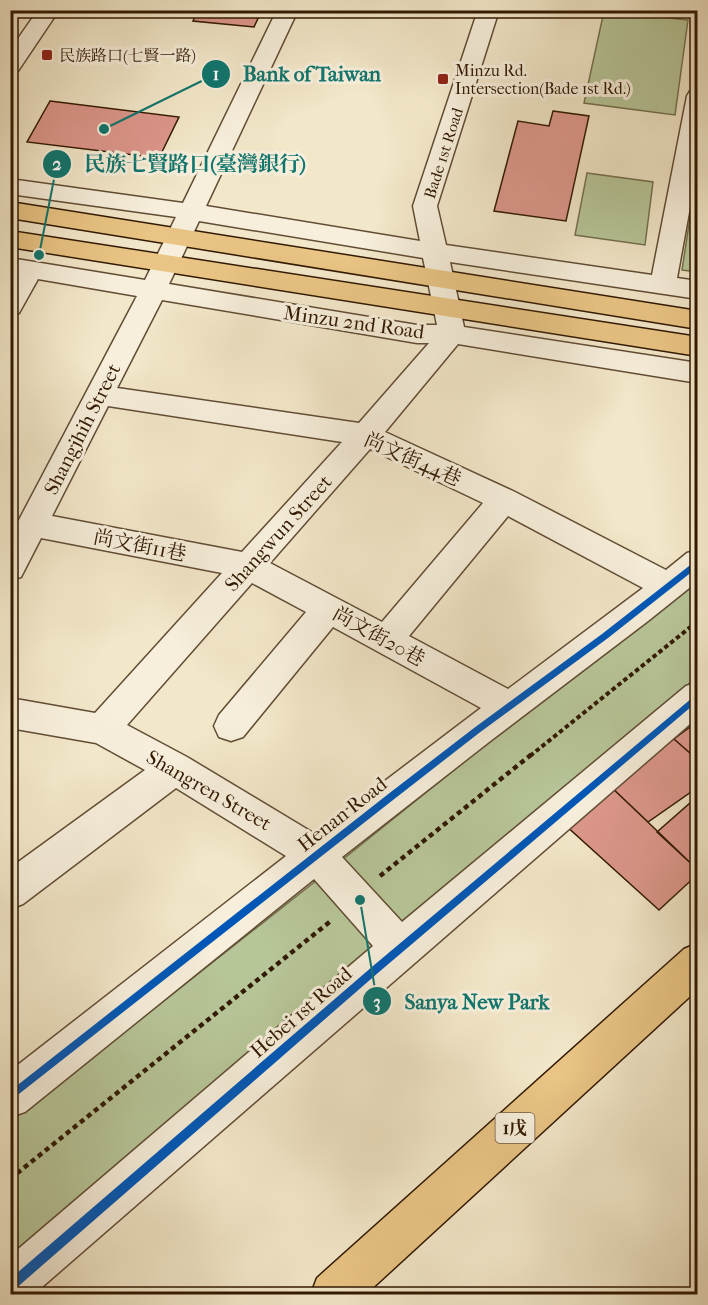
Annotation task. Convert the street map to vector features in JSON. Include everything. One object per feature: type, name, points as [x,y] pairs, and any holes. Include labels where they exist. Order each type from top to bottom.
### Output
[{"type":"main road","points":[[10,210],[442,279],[627,323],[698,347]]},
{"type":"main road","name":"Minzu 2nd Road","points":[[10,239],[165,265],[449,321],[627,323]]},
{"type":"main road","points":[[627,323],[698,320]]},
{"type":"main road","name":"1戊","points":[[333,1294],[698,962]]},
{"type":"street","points":[[10,66],[49,10]]},
{"type":"street","name":"Shangjhih Street","points":[[10,568],[153,291],[288,10]]},
{"type":"street","name":"Bade 1st Road","points":[[449,321],[425,206],[489,10]]},
{"type":"street","points":[[663,285],[698,96]]},
{"type":"street","points":[[10,186],[698,290]]},
{"type":"street","points":[[10,307],[21,268]]},
{"type":"street","name":"Minzu 2nd Road","points":[[21,268],[417,334],[449,321],[698,373]]},
{"type":"street","name":"Shangwun Street","points":[[102,729],[366,435],[449,321]]},
{"type":"street","name":"尚文街44巷","points":[[99,395],[366,435],[504,500],[669,587]]},
{"type":"street","points":[[386,640],[504,500]]},
{"type":"street","name":"尚文街11巷","points":[[33,524],[248,566]]},
{"type":"street","name":"Henan Road","points":[[10,1097],[316,854],[508,706],[669,587],[698,562]]},
{"type":"street","name":"尚文街20巷","points":[[248,566],[508,706]]},
{"type":"street","points":[[231,726],[329,608]]},
{"type":"street","name":"Hebei 1st Road","points":[[10,1286],[400,948],[698,696]]},
{"type":"street","name":"Shangren Street","points":[[10,713],[102,729],[175,768],[316,854],[400,948]]},
{"type":"street","points":[[10,891],[175,768]]},
{"type":"path","points":[[372,882],[698,621]]},
{"type":"path","points":[[10,1179],[337,916]]},
{"type":"green space","points":[[604,11],[688,20],[675,115],[584,103]]},
{"type":"green space","points":[[697,172],[697,272],[682,270]]},
{"type":"green space","points":[[587,173],[653,182],[645,245],[575,235]]},
{"type":"green space","points":[[697,574],[697,677],[390,932],[11,1258],[10,1122],[331,869]]},
{"type":"building","points":[[198,10],[262,10],[254,27],[193,21]]},
{"type":"building","points":[[50,101],[179,117],[159,158],[27,142]]},
{"type":"building","points":[[553,111],[589,116],[566,221],[494,211],[518,121],[549,126]]},
{"type":"building","points":[[698,721],[698,760],[674,739]]},
{"type":"building","points":[[674,739],[698,760],[698,787],[648,822],[608,784]]},
{"type":"building","points":[[608,784],[698,870],[698,874],[659,910],[564,824]]},
{"type":"building","points":[[698,796],[698,870],[657,832]]},
{"type":"cycle path","points":[[10,1097],[336,840],[637,612],[698,562]]},
{"type":"cycle path","points":[[10,1286],[376,969],[698,696]]},
{"type":"place","name":"民族路口(七賢一路)","points":[[47,55]]},
{"type":"place","name":"Minzu Rd. Intersection(Bade 1st Rd.)","points":[[443,79]]},
{"type":"place","name":"Bank of Taiwan","points":[[104,129]]},
{"type":"place","name":"民族七賢路口(臺灣銀行)","points":[[39,255]]},
{"type":"place","name":"Sanya New Park","points":[[360,900]]}]
